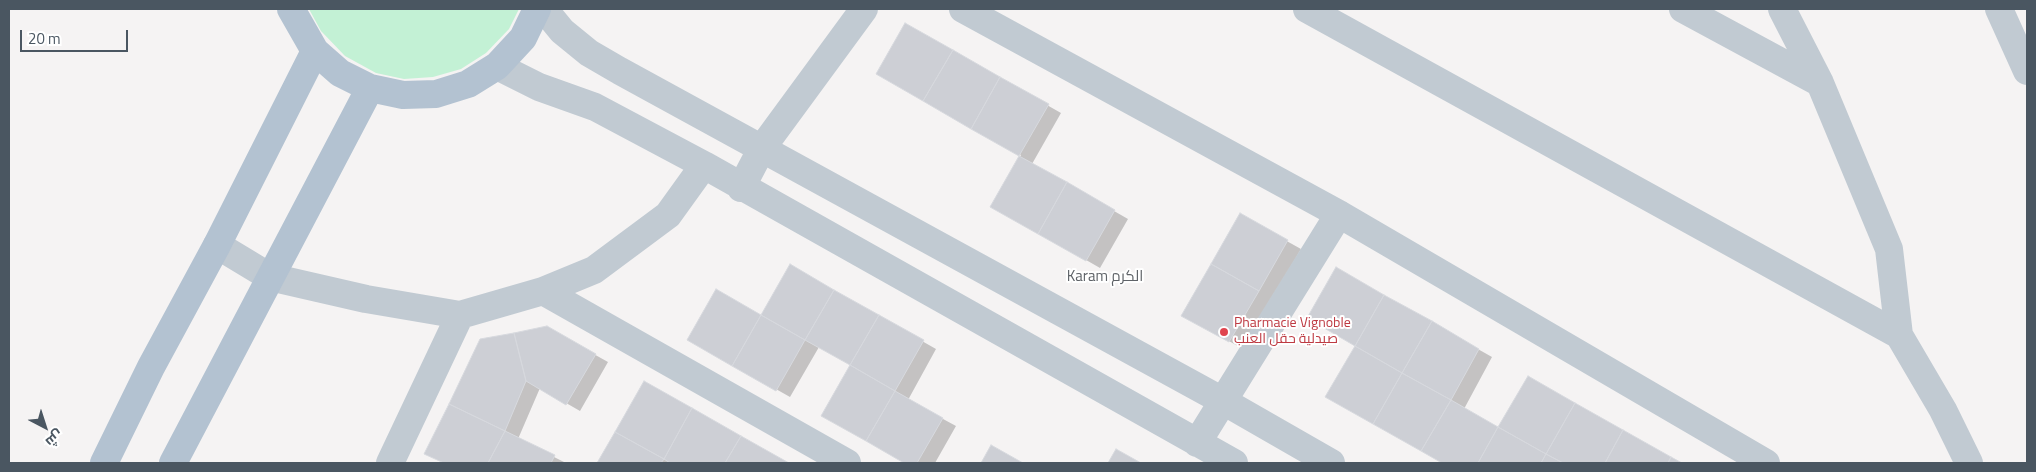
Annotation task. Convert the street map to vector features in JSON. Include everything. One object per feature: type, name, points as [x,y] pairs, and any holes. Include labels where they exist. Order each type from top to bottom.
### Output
[{"type":"main road","points":[[291,9],[315,51],[340,73],[370,88],[403,95],[436,94],[468,84],[497,66],[523,38],[537,9]]},
{"type":"main road","points":[[104,463],[151,367],[217,245],[315,51]]},
{"type":"main road","points":[[173,463],[370,88]]},
{"type":"street","points":[[544,9],[562,32],[589,52],[1223,401],[1331,463]]},
{"type":"street","points":[[741,188],[762,148],[864,9]]},
{"type":"street","points":[[963,9],[1339,214],[1766,463]]},
{"type":"street","points":[[1307,9],[1899,334]]},
{"type":"street","points":[[1683,9],[1820,83]]},
{"type":"street","points":[[1782,9],[1820,83],[1889,249],[1899,334],[1943,410],[1969,463]]},
{"type":"street","points":[[1999,9],[2027,72]]},
{"type":"street","points":[[497,66],[539,88],[595,107],[704,166],[1234,463]]},
{"type":"street","points":[[217,245],[270,277],[366,299],[460,314],[543,291],[594,270],[668,215],[704,166]]},
{"type":"street","points":[[1197,443],[1339,214]]},
{"type":"street","points":[[543,291],[847,463]]},
{"type":"street","points":[[390,463],[460,314]]},
{"type":"green space","points":[[309,9],[519,9],[509,29],[486,53],[461,69],[433,77],[404,79],[376,73],[345,56],[321,31]]},
{"type":"building","points":[[905,23],[953,50],[923,101],[876,74]]},
{"type":"building","points":[[953,50],[1000,77],[971,129],[923,101]]},
{"type":"building","points":[[1000,77],[1049,104],[1019,156],[971,129]]},
{"type":"building","points":[[1019,156],[1067,182],[1038,234],[990,207]]},
{"type":"building","points":[[1067,182],[1115,210],[1086,261],[1038,234]]},
{"type":"building","points":[[1240,213],[1288,240],[1259,291],[1211,264]]},
{"type":"building","points":[[790,264],[834,290],[805,340],[761,315]]},
{"type":"building","points":[[1211,264],[1259,291],[1229,342],[1181,316]]},
{"type":"building","points":[[1336,267],[1384,295],[1355,346],[1307,318]]},
{"type":"building","points":[[716,289],[761,315],[732,366],[687,340]]},
{"type":"building","points":[[834,290],[879,315],[850,365],[805,340]]},
{"type":"building","points":[[1384,295],[1432,321],[1402,373],[1355,346]]},
{"type":"building","points":[[761,315],[805,340],[776,391],[732,366]]},
{"type":"building","points":[[879,315],[924,340],[895,391],[850,365]]},
{"type":"building","points":[[1432,321],[1479,349],[1451,400],[1402,373]]},
{"type":"building","points":[[547,326],[596,354],[566,405],[526,381],[514,333]]},
{"type":"building","points":[[514,333],[526,381],[505,431],[449,404],[480,339]]},
{"type":"building","points":[[1355,346],[1402,373],[1373,424],[1325,397]]},
{"type":"building","points":[[850,365],[895,391],[866,441],[821,416]]},
{"type":"building","points":[[1402,373],[1451,400],[1421,451],[1373,424]]},
{"type":"building","points":[[1528,376],[1575,403],[1546,454],[1498,427]]},
{"type":"building","points":[[644,381],[692,408],[664,459],[615,432]]},
{"type":"building","points":[[895,391],[943,418],[917,463],[904,463],[866,441]]},
{"type":"building","points":[[1451,400],[1498,427],[1478,463],[1442,463],[1421,451]]},
{"type":"building","points":[[1575,403],[1623,430],[1605,463],[1563,463],[1546,454]]},
{"type":"building","points":[[449,404],[505,431],[488,463],[444,463],[424,454]]},
{"type":"building","points":[[692,408],[741,436],[725,463],[670,463],[664,459]]},
{"type":"building","points":[[1498,427],[1546,454],[1541,463],[1478,463]]},
{"type":"building","points":[[1623,430],[1671,457],[1668,463],[1605,463]]},
{"type":"building","points":[[505,431],[555,455],[551,463],[488,463]]},
{"type":"building","points":[[615,432],[664,459],[661,463],[597,463]]},
{"type":"building","points":[[741,436],[789,463],[725,463]]},
{"type":"building","points":[[991,445],[1023,463],[981,463]]},
{"type":"building","points":[[1116,449],[1141,463],[1108,463]]},
{"type":"building","points":[[1546,454],[1563,463],[1541,463]]},
{"type":"building","points":[[1671,457],[1682,463],[1668,463]]},
{"type":"place","name":"Pharmacie Vignoble صيدلية حقل العنب","points":[[1224,332]]},
{"type":"district","name":"Karam الكرم","points":[[1105,277]]}]
